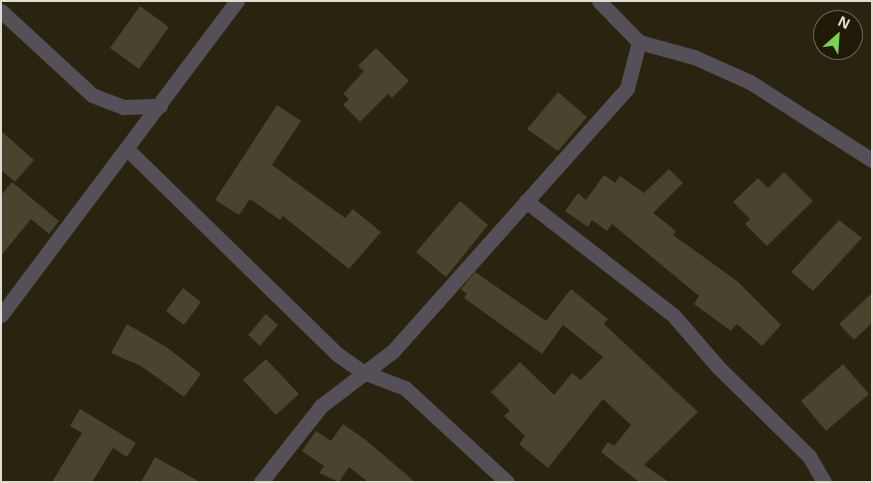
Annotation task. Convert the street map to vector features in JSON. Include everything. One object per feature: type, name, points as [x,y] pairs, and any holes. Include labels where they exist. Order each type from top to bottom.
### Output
[{"type":"street","points":[[1,315],[128,150],[238,1]]},
{"type":"street","points":[[599,1],[639,42],[694,57],[750,82],[872,160]]},
{"type":"street","points":[[1,11],[92,95],[124,107],[160,106]]},
{"type":"street","points":[[261,482],[321,406],[363,372],[393,351],[627,88],[639,42]]},
{"type":"street","points":[[128,150],[337,354],[363,372],[405,388],[506,482]]},
{"type":"street","points":[[526,200],[674,316],[718,367],[809,456],[824,482]]},
{"type":"building","points":[[140,6],[169,27],[139,69],[110,48]]},
{"type":"building","points":[[376,48],[409,81],[392,98],[388,94],[360,122],[343,105],[349,99],[343,94],[364,71],[358,66]]},
{"type":"building","points":[[558,92],[587,117],[558,151],[527,129]]},
{"type":"building","points":[[277,105],[301,121],[272,165],[345,218],[353,209],[381,232],[349,269],[283,216],[280,220],[250,199],[239,215],[215,200]]},
{"type":"building","points":[[1,131],[34,160],[15,182],[1,170]]},
{"type":"building","points":[[669,169],[683,183],[653,213],[676,231],[673,235],[737,281],[781,325],[762,346],[737,324],[731,331],[694,304],[699,296],[612,224],[607,231],[592,220],[588,227],[565,211],[578,193],[586,200],[604,175],[615,183],[620,176],[644,193]]},
{"type":"building","points":[[784,172],[813,201],[767,246],[745,224],[750,219],[733,202],[758,178],[768,188]]},
{"type":"building","points":[[12,182],[59,221],[49,234],[31,219],[1,256],[1,195]]},
{"type":"building","points":[[460,201],[488,225],[446,277],[416,252]]},
{"type":"building","points":[[839,220],[862,238],[813,291],[791,272]]},
{"type":"building","points":[[475,272],[546,321],[571,289],[608,319],[604,324],[698,412],[644,465],[669,482],[639,482],[601,452],[608,442],[614,446],[631,425],[603,399],[548,468],[519,444],[525,436],[504,416],[510,411],[491,392],[520,362],[554,395],[572,373],[581,380],[603,357],[563,325],[542,354],[464,298],[467,294],[461,289]]},
{"type":"building","points":[[183,288],[201,302],[184,325],[166,311]]},
{"type":"building","points":[[872,293],[872,323],[854,340],[839,324]]},
{"type":"building","points":[[266,314],[278,325],[260,346],[248,335]]},
{"type":"building","points":[[127,324],[168,348],[201,374],[184,397],[141,366],[111,353]]},
{"type":"building","points":[[266,359],[299,394],[276,415],[243,380]]},
{"type":"building","points":[[843,364],[869,394],[826,431],[801,401]]},
{"type":"building","points":[[80,409],[136,443],[127,457],[113,448],[92,482],[52,482],[82,433],[70,426]]},
{"type":"building","points":[[343,424],[367,441],[415,482],[368,482],[349,467],[339,482],[319,473],[324,466],[302,451],[316,431],[331,441]]},
{"type":"building","points":[[155,457],[200,482],[141,482]]}]
